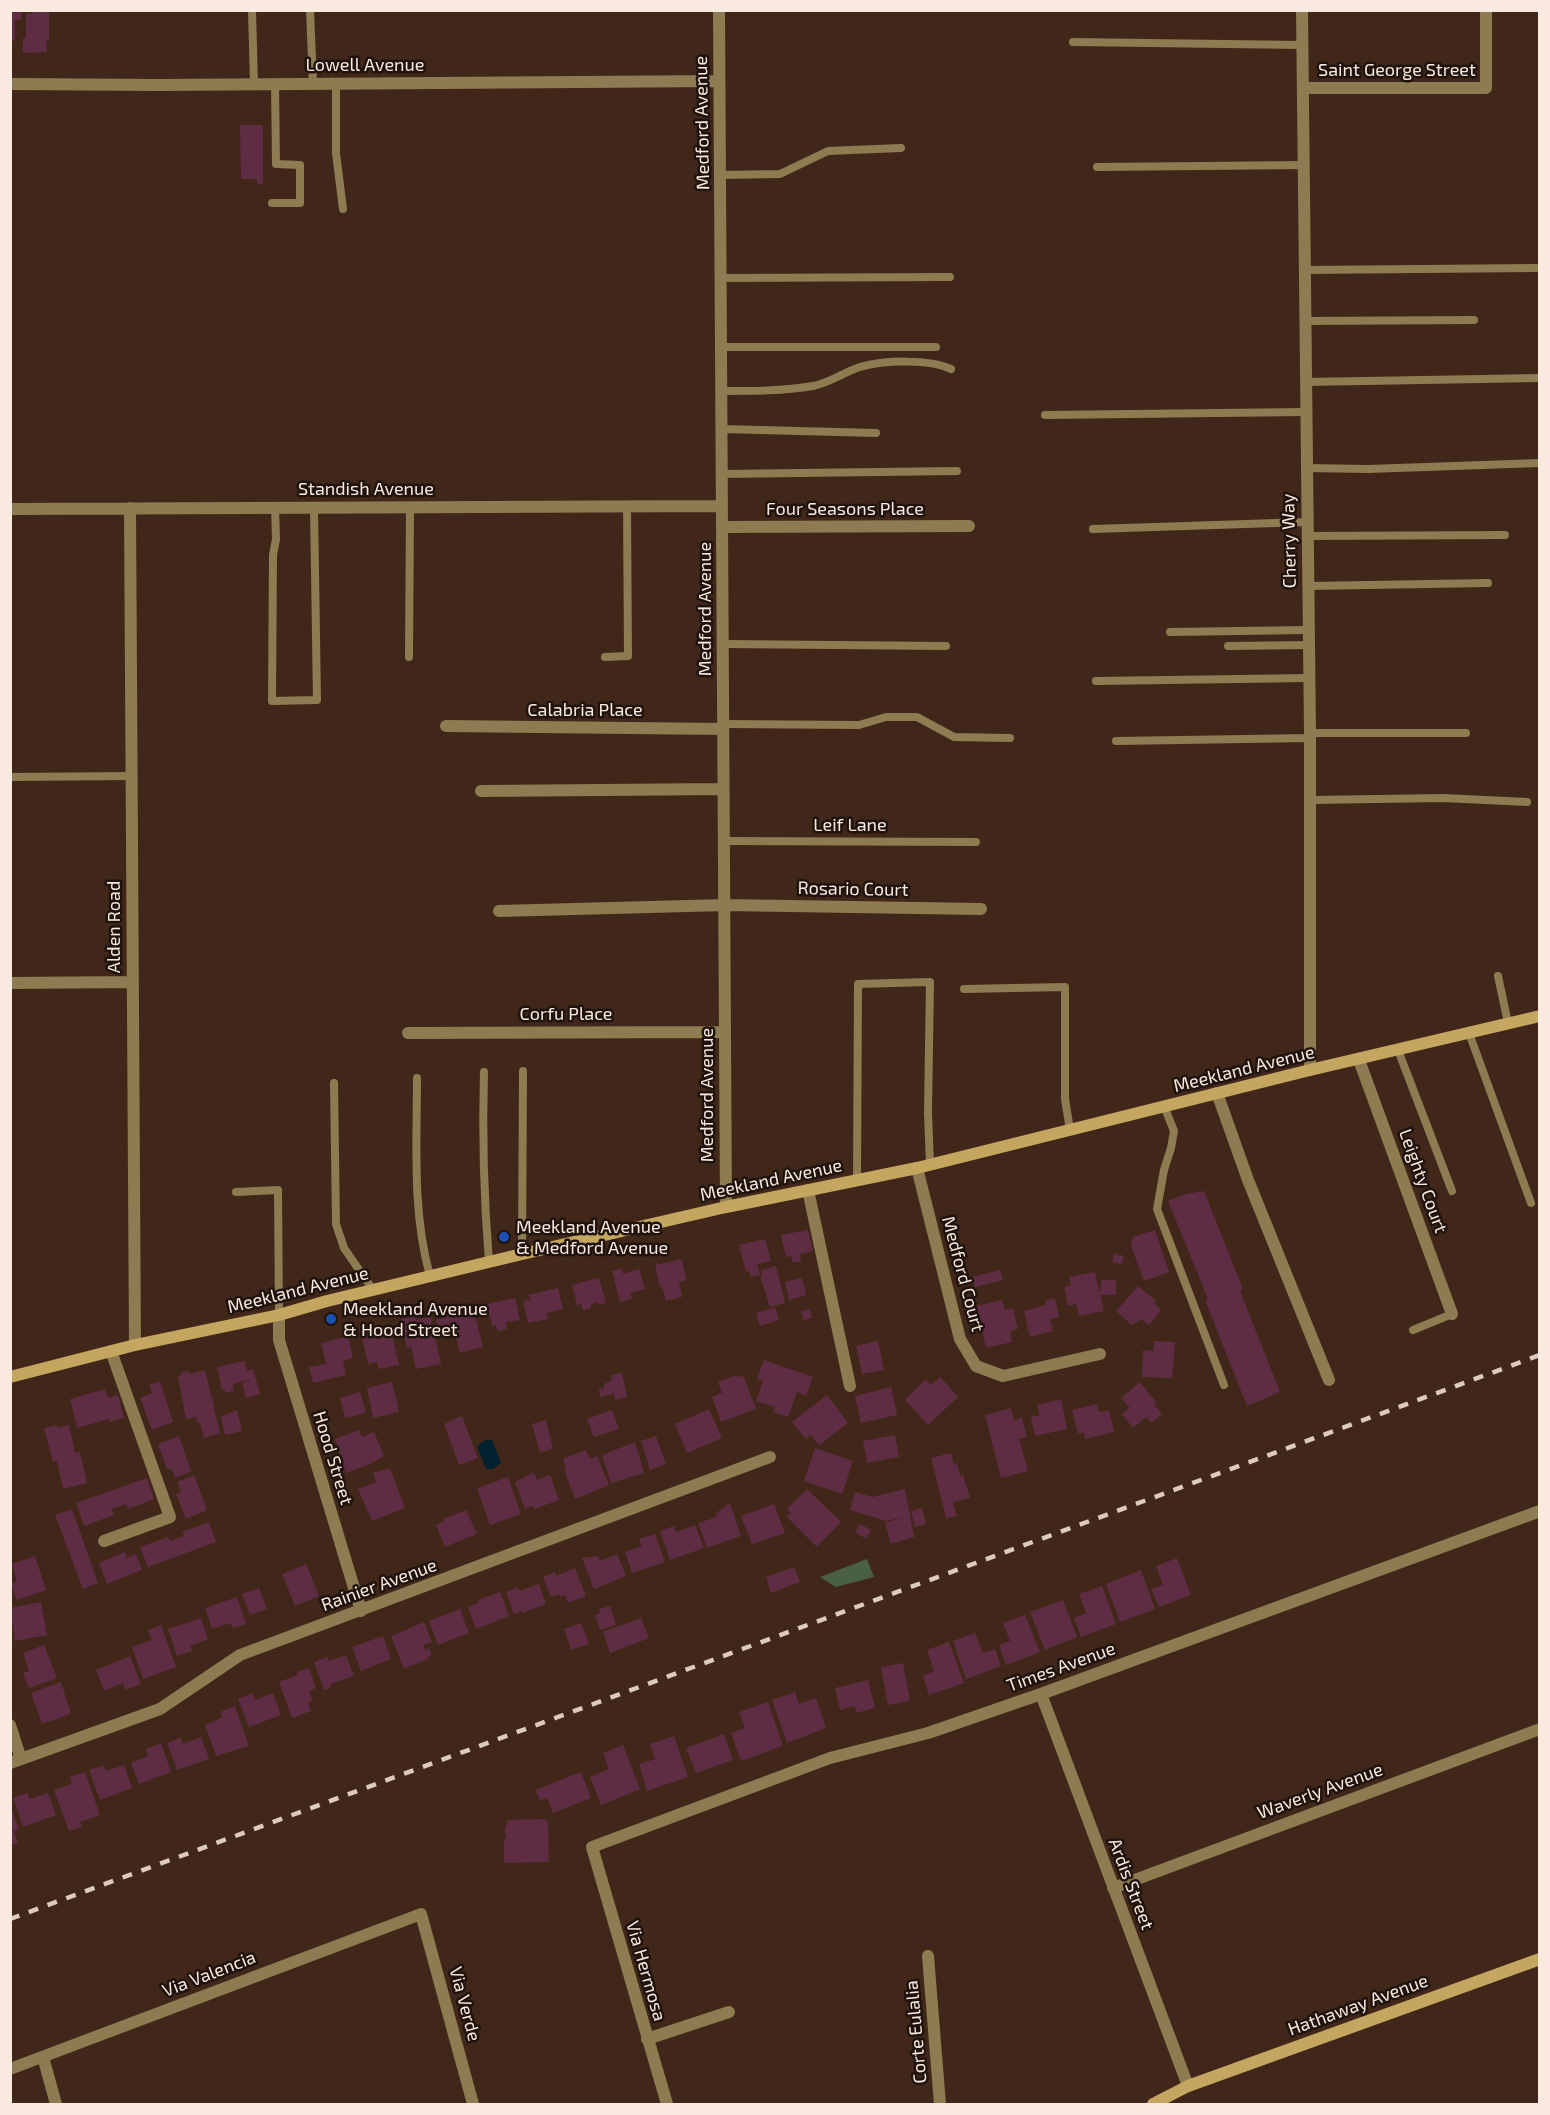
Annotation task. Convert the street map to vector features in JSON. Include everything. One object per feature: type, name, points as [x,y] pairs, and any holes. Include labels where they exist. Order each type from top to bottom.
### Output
[{"type":"main road","name":"Meekland Avenue","points":[[10,1377],[135,1345],[279,1315],[522,1254],[930,1165],[1310,1070],[1539,1016]]},
{"type":"main road","name":"Hathaway Avenue","points":[[1153,2104],[1188,2086],[1539,1959]]},
{"type":"street","name":"Medford Avenue","points":[[719,10],[726,1208]]},
{"type":"street","name":"Cherry Way","points":[[1302,10],[1310,735],[1310,1070]]},
{"type":"street","name":"Saint George Street","points":[[1303,88],[1486,88],[1486,10]]},
{"type":"street","name":"Lowell Avenue","points":[[10,84],[719,81]]},
{"type":"street","name":"Standish Avenue","points":[[10,509],[722,506]]},
{"type":"street","name":"Alden Road","points":[[130,508],[135,1345]]},
{"type":"street","name":"Four Seasons Place","points":[[723,527],[969,526]]},
{"type":"street","name":"Calabria Place","points":[[446,726],[723,726]]},
{"type":"street","points":[[481,791],[723,789]]},
{"type":"street","name":"Rosario Court","points":[[499,911],[725,904],[981,909]]},
{"type":"street","points":[[10,983],[133,982]]},
{"type":"street","name":"Corfu Place","points":[[408,1033],[725,1032]]},
{"type":"street","name":"Leighty Court","points":[[1359,1060],[1452,1314]]},
{"type":"street","points":[[1217,1094],[1248,1180],[1329,1380]]},
{"type":"street","name":"Medford Court","points":[[917,1168],[960,1339],[976,1366],[1003,1376],[1100,1354]]},
{"type":"street","points":[[808,1190],[850,1386]]},
{"type":"street","name":"Hood Street","points":[[279,1315],[279,1340],[361,1611]]},
{"type":"street","points":[[104,1541],[170,1517],[111,1351]]},
{"type":"street","name":"Rainier Avenue","points":[[16,1761],[160,1709],[240,1655],[770,1457]]},
{"type":"street","name":"Times Avenue","points":[[592,1847],[831,1758],[928,1733],[1041,1694],[1539,1511]]},
{"type":"street","name":"Ardis Street","points":[[1041,1694],[1188,2086]]},
{"type":"street","points":[[10,1725],[16,1761]]},
{"type":"street","name":"Waverly Avenue","points":[[1113,1888],[1539,1729]]},
{"type":"street","name":"Via Hermosa","points":[[592,1847],[667,2104]]},
{"type":"street","name":"Via Valencia","points":[[10,2069],[201,1995],[421,1914]]},
{"type":"street","name":"Via Verde","points":[[421,1914],[473,2104]]},
{"type":"street","name":"Corte Eulalia","points":[[928,1956],[940,2104]]},
{"type":"street","points":[[647,2039],[729,2012]]},
{"type":"street","points":[[43,2057],[56,2104]]},
{"type":"lane","points":[[252,10],[254,84]]},
{"type":"lane","points":[[310,10],[313,83]]},
{"type":"lane","points":[[1073,42],[1302,45]]},
{"type":"lane","points":[[272,203],[300,202],[300,165],[276,164],[274,83]]},
{"type":"lane","points":[[336,83],[336,153],[343,209]]},
{"type":"lane","points":[[721,175],[780,174],[828,151],[901,148]]},
{"type":"lane","points":[[1097,167],[1304,165]]},
{"type":"lane","points":[[1304,270],[1536,268]]},
{"type":"lane","points":[[721,278],[950,277]]},
{"type":"lane","points":[[1305,321],[1474,320]]},
{"type":"lane","points":[[722,347],[936,347]]},
{"type":"lane","points":[[722,391],[761,391],[816,386],[860,367],[888,362],[940,364],[951,369]]},
{"type":"lane","points":[[1305,382],[1539,378]]},
{"type":"lane","points":[[1045,415],[1305,412]]},
{"type":"lane","points":[[722,429],[876,433]]},
{"type":"lane","points":[[1306,468],[1368,469],[1539,463]]},
{"type":"lane","points":[[722,474],[957,471]]},
{"type":"lane","points":[[604,657],[628,656],[627,506]]},
{"type":"lane","points":[[275,507],[272,700],[317,700],[314,508]]},
{"type":"lane","points":[[410,508],[410,657]]},
{"type":"lane","points":[[1093,530],[1307,522]]},
{"type":"lane","points":[[1307,536],[1505,535]]},
{"type":"lane","points":[[1308,586],[1488,584]]},
{"type":"lane","points":[[1170,632],[1308,630]]},
{"type":"lane","points":[[724,644],[946,646]]},
{"type":"lane","points":[[1228,646],[1309,645]]},
{"type":"lane","points":[[1096,681],[1309,678]]},
{"type":"lane","points":[[723,726],[859,725],[886,717],[917,717],[954,737],[1010,738]]},
{"type":"lane","points":[[1116,741],[1466,733]]},
{"type":"lane","points":[[10,777],[132,776]]},
{"type":"lane","points":[[1310,800],[1443,798],[1527,802]]},
{"type":"lane","name":"Leif Lane","points":[[724,842],[976,842]]},
{"type":"lane","points":[[1498,976],[1508,1023]]},
{"type":"lane","points":[[857,1180],[858,984],[930,982],[928,1112],[930,1165]]},
{"type":"lane","points":[[964,989],[1065,987],[1065,1099],[1070,1130]]},
{"type":"lane","points":[[1469,1033],[1532,1203]]},
{"type":"lane","points":[[1398,1050],[1452,1191]]},
{"type":"lane","points":[[522,1254],[523,1071]]},
{"type":"lane","points":[[484,1072],[482,1133],[484,1208],[489,1262]]},
{"type":"lane","points":[[417,1078],[416,1173],[420,1231],[430,1276]]},
{"type":"lane","points":[[334,1083],[336,1224],[344,1248],[373,1290]]},
{"type":"lane","points":[[1164,1106],[1173,1131],[1157,1209],[1224,1385]]},
{"type":"lane","points":[[236,1192],[278,1190],[279,1315]]},
{"type":"lane","points":[[1413,1330],[1452,1314]]},
{"type":"green space","points":[[867,1559],[874,1577],[836,1587],[820,1577]]},
{"type":"water","points":[[486,1440],[492,1440],[501,1463],[493,1469],[486,1469],[477,1446]]},
{"type":"building","points":[[10,10],[21,10],[21,20],[15,20],[15,41],[10,40]]},
{"type":"building","points":[[32,10],[49,10],[47,52],[23,53],[23,38],[26,38],[26,14],[32,14]]},
{"type":"building","points":[[240,125],[263,125],[263,184],[257,184],[257,179],[241,179]]},
{"type":"building","points":[[1204,1191],[1243,1289],[1240,1291],[1280,1392],[1247,1406],[1205,1300],[1208,1299],[1168,1201],[1186,1194]]},
{"type":"building","points":[[808,1230],[813,1251],[800,1254],[801,1261],[793,1263],[791,1256],[786,1257],[781,1235]]},
{"type":"building","points":[[1155,1230],[1169,1272],[1144,1281],[1131,1246],[1133,1237]]},
{"type":"building","points":[[765,1239],[771,1261],[757,1264],[760,1275],[750,1277],[750,1271],[746,1272],[739,1245]]},
{"type":"building","points":[[1114,1253],[1124,1256],[1122,1264],[1112,1262]]},
{"type":"building","points":[[682,1259],[686,1280],[679,1282],[682,1297],[666,1301],[655,1265]]},
{"type":"building","points":[[776,1266],[785,1303],[770,1307],[760,1276],[762,1276],[761,1270]]},
{"type":"building","points":[[622,1268],[623,1274],[639,1269],[645,1289],[630,1293],[632,1299],[620,1302],[612,1271]]},
{"type":"building","points":[[1000,1270],[1003,1280],[975,1287],[972,1277]]},
{"type":"building","points":[[1095,1272],[1104,1311],[1079,1316],[1076,1304],[1068,1306],[1064,1287],[1071,1285],[1069,1277]]},
{"type":"building","points":[[599,1278],[606,1303],[598,1305],[597,1302],[591,1304],[591,1308],[583,1310],[581,1304],[577,1305],[572,1285]]},
{"type":"building","points":[[802,1278],[806,1295],[789,1300],[785,1282]]},
{"type":"building","points":[[1101,1280],[1116,1280],[1116,1295],[1100,1295]]},
{"type":"building","points":[[1138,1286],[1156,1301],[1154,1303],[1161,1310],[1149,1325],[1142,1319],[1132,1325],[1116,1311]]},
{"type":"building","points":[[558,1288],[563,1309],[546,1313],[548,1319],[528,1323],[523,1301],[531,1300],[528,1295]]},
{"type":"building","points":[[515,1298],[520,1320],[506,1322],[507,1329],[498,1331],[496,1325],[492,1326],[487,1304]]},
{"type":"building","points":[[1055,1298],[1059,1317],[1050,1319],[1053,1331],[1030,1337],[1024,1311],[1046,1305],[1045,1301]]},
{"type":"building","points":[[1002,1300],[1005,1310],[1013,1308],[1018,1329],[1010,1331],[1012,1342],[986,1348],[976,1306]]},
{"type":"building","points":[[775,1307],[779,1320],[760,1326],[756,1313]]},
{"type":"building","points":[[473,1308],[483,1347],[460,1353],[455,1334],[440,1338],[436,1320],[447,1317],[447,1314]]},
{"type":"building","points":[[810,1309],[812,1318],[803,1320],[801,1311]]},
{"type":"building","points":[[415,1316],[416,1320],[431,1317],[441,1364],[416,1369],[411,1347],[407,1348],[401,1319]]},
{"type":"building","points":[[390,1326],[399,1365],[379,1369],[377,1362],[368,1364],[361,1333]]},
{"type":"building","points":[[348,1336],[353,1358],[343,1361],[346,1375],[313,1383],[309,1367],[326,1364],[321,1343]]},
{"type":"building","points":[[878,1341],[884,1370],[862,1374],[856,1346]]},
{"type":"building","points":[[1154,1341],[1175,1342],[1172,1378],[1142,1377],[1143,1350],[1154,1351]]},
{"type":"building","points":[[764,1360],[813,1377],[806,1396],[797,1392],[788,1417],[773,1412],[775,1407],[756,1401],[763,1381],[757,1379]]},
{"type":"building","points":[[244,1361],[247,1371],[253,1369],[260,1394],[246,1398],[242,1383],[252,1379],[233,1384],[234,1391],[226,1393],[224,1389],[222,1390],[217,1367]]},
{"type":"building","points":[[205,1370],[220,1433],[204,1438],[196,1417],[186,1419],[178,1376],[182,1375],[181,1372],[189,1371],[189,1374]]},
{"type":"building","points":[[622,1373],[627,1397],[615,1400],[614,1394],[600,1397],[599,1389],[604,1388],[604,1384],[611,1381],[612,1375]]},
{"type":"building","points":[[737,1375],[738,1378],[743,1375],[756,1409],[721,1422],[712,1397],[722,1393],[718,1382]]},
{"type":"building","points":[[940,1377],[958,1397],[928,1425],[905,1400],[926,1379],[931,1385]]},
{"type":"building","points":[[160,1381],[173,1422],[152,1430],[140,1398],[152,1393],[149,1385]]},
{"type":"building","points":[[392,1382],[399,1412],[373,1418],[367,1388]]},
{"type":"building","points":[[1140,1382],[1156,1402],[1154,1404],[1162,1414],[1151,1423],[1146,1417],[1133,1428],[1122,1414],[1130,1408],[1121,1398]]},
{"type":"building","points":[[891,1387],[897,1415],[861,1423],[855,1396]]},
{"type":"building","points":[[105,1389],[108,1398],[118,1395],[124,1418],[109,1422],[109,1419],[77,1428],[70,1399]]},
{"type":"building","points":[[360,1392],[366,1413],[345,1418],[340,1398]]},
{"type":"building","points":[[827,1395],[848,1423],[819,1445],[811,1435],[806,1439],[792,1422]]},
{"type":"building","points":[[1061,1399],[1067,1429],[1035,1436],[1031,1417],[1040,1415],[1037,1405]]},
{"type":"building","points":[[1097,1404],[1099,1412],[1109,1410],[1114,1432],[1085,1439],[1084,1432],[1078,1434],[1072,1410]]},
{"type":"building","points":[[1011,1408],[1014,1420],[1022,1418],[1027,1437],[1019,1439],[1028,1471],[1001,1478],[985,1415]]},
{"type":"building","points":[[709,1409],[722,1438],[687,1453],[675,1424]]},
{"type":"building","points":[[237,1410],[242,1431],[225,1435],[221,1417]]},
{"type":"building","points":[[612,1410],[619,1429],[594,1437],[587,1419]]},
{"type":"building","points":[[462,1416],[478,1458],[459,1465],[444,1424]]},
{"type":"building","points":[[546,1420],[553,1449],[540,1453],[532,1424]]},
{"type":"building","points":[[57,1425],[58,1428],[69,1425],[75,1453],[80,1452],[87,1483],[63,1489],[57,1461],[53,1462],[44,1428]]},
{"type":"building","points":[[359,1430],[362,1437],[374,1432],[384,1456],[346,1473],[335,1439]]},
{"type":"building","points":[[895,1435],[899,1457],[867,1463],[863,1441]]},
{"type":"building","points":[[179,1436],[191,1471],[175,1478],[172,1469],[167,1469],[158,1444]]},
{"type":"building","points":[[656,1436],[666,1464],[650,1470],[641,1441]]},
{"type":"building","points":[[635,1442],[644,1473],[611,1483],[602,1455]]},
{"type":"building","points":[[815,1448],[853,1461],[842,1494],[804,1481]]},
{"type":"building","points":[[586,1450],[590,1459],[597,1456],[609,1485],[575,1499],[564,1470],[566,1468],[563,1459]]},
{"type":"building","points":[[951,1453],[954,1465],[957,1463],[960,1476],[963,1475],[970,1498],[953,1502],[957,1516],[946,1518],[931,1458]]},
{"type":"building","points":[[390,1468],[405,1508],[372,1521],[358,1489],[376,1482],[373,1473]]},
{"type":"building","points":[[534,1472],[537,1480],[550,1475],[559,1500],[534,1509],[533,1506],[525,1509],[515,1482]]},
{"type":"building","points":[[194,1475],[207,1510],[186,1519],[176,1494],[181,1492],[177,1482]]},
{"type":"building","points":[[508,1477],[521,1514],[490,1525],[477,1488]]},
{"type":"building","points":[[147,1478],[154,1499],[128,1509],[126,1504],[112,1509],[114,1515],[84,1526],[76,1503]]},
{"type":"building","points":[[807,1489],[841,1522],[817,1547],[787,1517],[791,1513],[787,1509]]},
{"type":"building","points":[[905,1489],[914,1537],[891,1544],[885,1523],[904,1517],[886,1521],[850,1510],[855,1492],[873,1497]]},
{"type":"building","points":[[730,1503],[741,1536],[707,1548],[698,1523],[717,1517],[716,1513]]},
{"type":"building","points":[[774,1504],[785,1533],[752,1544],[741,1516]]},
{"type":"building","points":[[922,1508],[926,1524],[915,1527],[911,1511]]},
{"type":"building","points":[[72,1509],[98,1583],[83,1589],[55,1515]]},
{"type":"building","points":[[466,1510],[477,1534],[445,1547],[436,1525],[444,1521],[443,1519]]},
{"type":"building","points":[[209,1522],[216,1542],[148,1567],[140,1547],[168,1537],[170,1541],[184,1536],[182,1532]]},
{"type":"building","points":[[860,1524],[871,1530],[866,1539],[855,1532]]},
{"type":"building","points":[[695,1525],[704,1548],[670,1560],[660,1531],[674,1526],[676,1532]]},
{"type":"building","points":[[655,1534],[665,1562],[632,1573],[625,1552],[642,1546],[639,1539]]},
{"type":"building","points":[[125,1552],[127,1558],[136,1554],[142,1570],[107,1584],[99,1563]]},
{"type":"building","points":[[617,1554],[626,1576],[594,1589],[582,1558],[598,1556],[600,1561]]},
{"type":"building","points":[[35,1556],[46,1590],[17,1600],[11,1584],[17,1582],[12,1564]]},
{"type":"building","points":[[1177,1558],[1191,1595],[1159,1607],[1151,1589],[1163,1585],[1156,1566]]},
{"type":"building","points":[[306,1564],[319,1596],[295,1606],[282,1574]]},
{"type":"building","points":[[794,1567],[800,1582],[771,1593],[766,1577]]},
{"type":"building","points":[[575,1568],[586,1596],[568,1603],[565,1595],[560,1597],[559,1594],[551,1597],[543,1577],[555,1572],[556,1576]]},
{"type":"building","points":[[1141,1570],[1155,1609],[1120,1622],[1106,1584]]},
{"type":"building","points":[[539,1584],[546,1604],[514,1614],[506,1592],[518,1587],[519,1591]]},
{"type":"building","points":[[1102,1586],[1116,1624],[1081,1637],[1074,1618],[1086,1613],[1079,1594]]},
{"type":"building","points":[[259,1588],[267,1609],[250,1615],[242,1594]]},
{"type":"building","points":[[500,1592],[509,1616],[476,1629],[468,1607],[479,1603],[478,1600]]},
{"type":"building","points":[[237,1597],[246,1624],[233,1628],[231,1623],[212,1629],[205,1608]]},
{"type":"building","points":[[1063,1600],[1077,1637],[1045,1650],[1030,1612]]},
{"type":"building","points":[[41,1602],[47,1635],[15,1641],[10,1608]]},
{"type":"building","points":[[610,1606],[616,1625],[600,1630],[595,1615],[600,1613],[599,1609]]},
{"type":"building","points":[[460,1609],[469,1633],[438,1645],[429,1621]]},
{"type":"building","points":[[1025,1615],[1040,1652],[1006,1665],[999,1645],[1010,1641],[1003,1623]]},
{"type":"building","points":[[201,1618],[208,1639],[190,1646],[192,1651],[177,1656],[168,1629]]},
{"type":"building","points":[[641,1618],[649,1638],[610,1653],[603,1632]]},
{"type":"building","points":[[424,1622],[432,1642],[423,1645],[425,1650],[429,1648],[432,1655],[404,1669],[391,1636]]},
{"type":"building","points":[[581,1623],[589,1644],[571,1650],[564,1629]]},
{"type":"building","points":[[161,1625],[176,1667],[143,1679],[132,1647],[152,1640],[148,1630]]},
{"type":"building","points":[[975,1633],[983,1653],[995,1649],[1001,1666],[966,1679],[953,1641]]},
{"type":"building","points":[[383,1636],[391,1659],[361,1671],[352,1647]]},
{"type":"building","points":[[949,1642],[964,1683],[929,1695],[923,1676],[934,1671],[927,1650]]},
{"type":"building","points":[[44,1645],[57,1678],[29,1688],[23,1673],[29,1671],[23,1653]]},
{"type":"building","points":[[346,1655],[354,1676],[330,1684],[331,1687],[324,1690],[314,1662],[327,1657],[329,1661]]},
{"type":"building","points":[[130,1656],[141,1684],[126,1690],[123,1683],[104,1691],[96,1670]]},
{"type":"building","points":[[903,1663],[910,1701],[888,1705],[881,1667]]},
{"type":"building","points":[[309,1668],[316,1688],[309,1691],[313,1701],[308,1703],[311,1711],[292,1718],[279,1682]]},
{"type":"building","points":[[868,1680],[875,1708],[856,1713],[855,1706],[840,1710],[835,1688]]},
{"type":"building","points":[[61,1682],[71,1714],[42,1724],[31,1693]]},
{"type":"building","points":[[795,1692],[799,1704],[816,1698],[826,1728],[787,1743],[772,1700]]},
{"type":"building","points":[[253,1693],[255,1700],[273,1693],[281,1715],[249,1727],[238,1699]]},
{"type":"building","points":[[768,1702],[783,1746],[741,1761],[731,1733],[745,1728],[739,1712]]},
{"type":"building","points":[[235,1706],[249,1746],[216,1756],[205,1725],[223,1717],[220,1712]]},
{"type":"building","points":[[724,1734],[733,1760],[696,1773],[686,1748]]},
{"type":"building","points":[[674,1736],[688,1777],[647,1791],[639,1764],[655,1759],[650,1744]]},
{"type":"building","points":[[201,1737],[209,1759],[177,1770],[167,1743],[181,1738],[183,1744]]},
{"type":"building","points":[[161,1743],[171,1772],[139,1784],[131,1763],[148,1756],[146,1749]]},
{"type":"building","points":[[623,1745],[640,1789],[601,1805],[590,1777],[609,1769],[603,1753]]},
{"type":"building","points":[[104,1765],[106,1771],[124,1765],[132,1788],[100,1800],[89,1770]]},
{"type":"building","points":[[85,1772],[100,1815],[80,1822],[82,1827],[69,1831],[54,1790],[72,1784],[70,1777]]},
{"type":"building","points":[[581,1772],[591,1798],[553,1813],[547,1798],[540,1800],[535,1790]]},
{"type":"building","points":[[27,1793],[30,1799],[48,1793],[56,1815],[23,1827],[13,1798]]},
{"type":"building","points":[[11,1807],[19,1829],[14,1831],[18,1843],[10,1845]]},
{"type":"building","points":[[546,1819],[545,1821],[548,1821],[549,1862],[504,1863],[504,1843],[507,1833],[504,1833],[508,1820]]},
{"type":"railway","points":[[10,1919],[1540,1355]]},
{"type":"place","name":"Meekland Avenue & Medford Avenue","points":[[504,1237]]},
{"type":"place","name":"Meekland Avenue & Hood Street","points":[[331,1319]]}]
